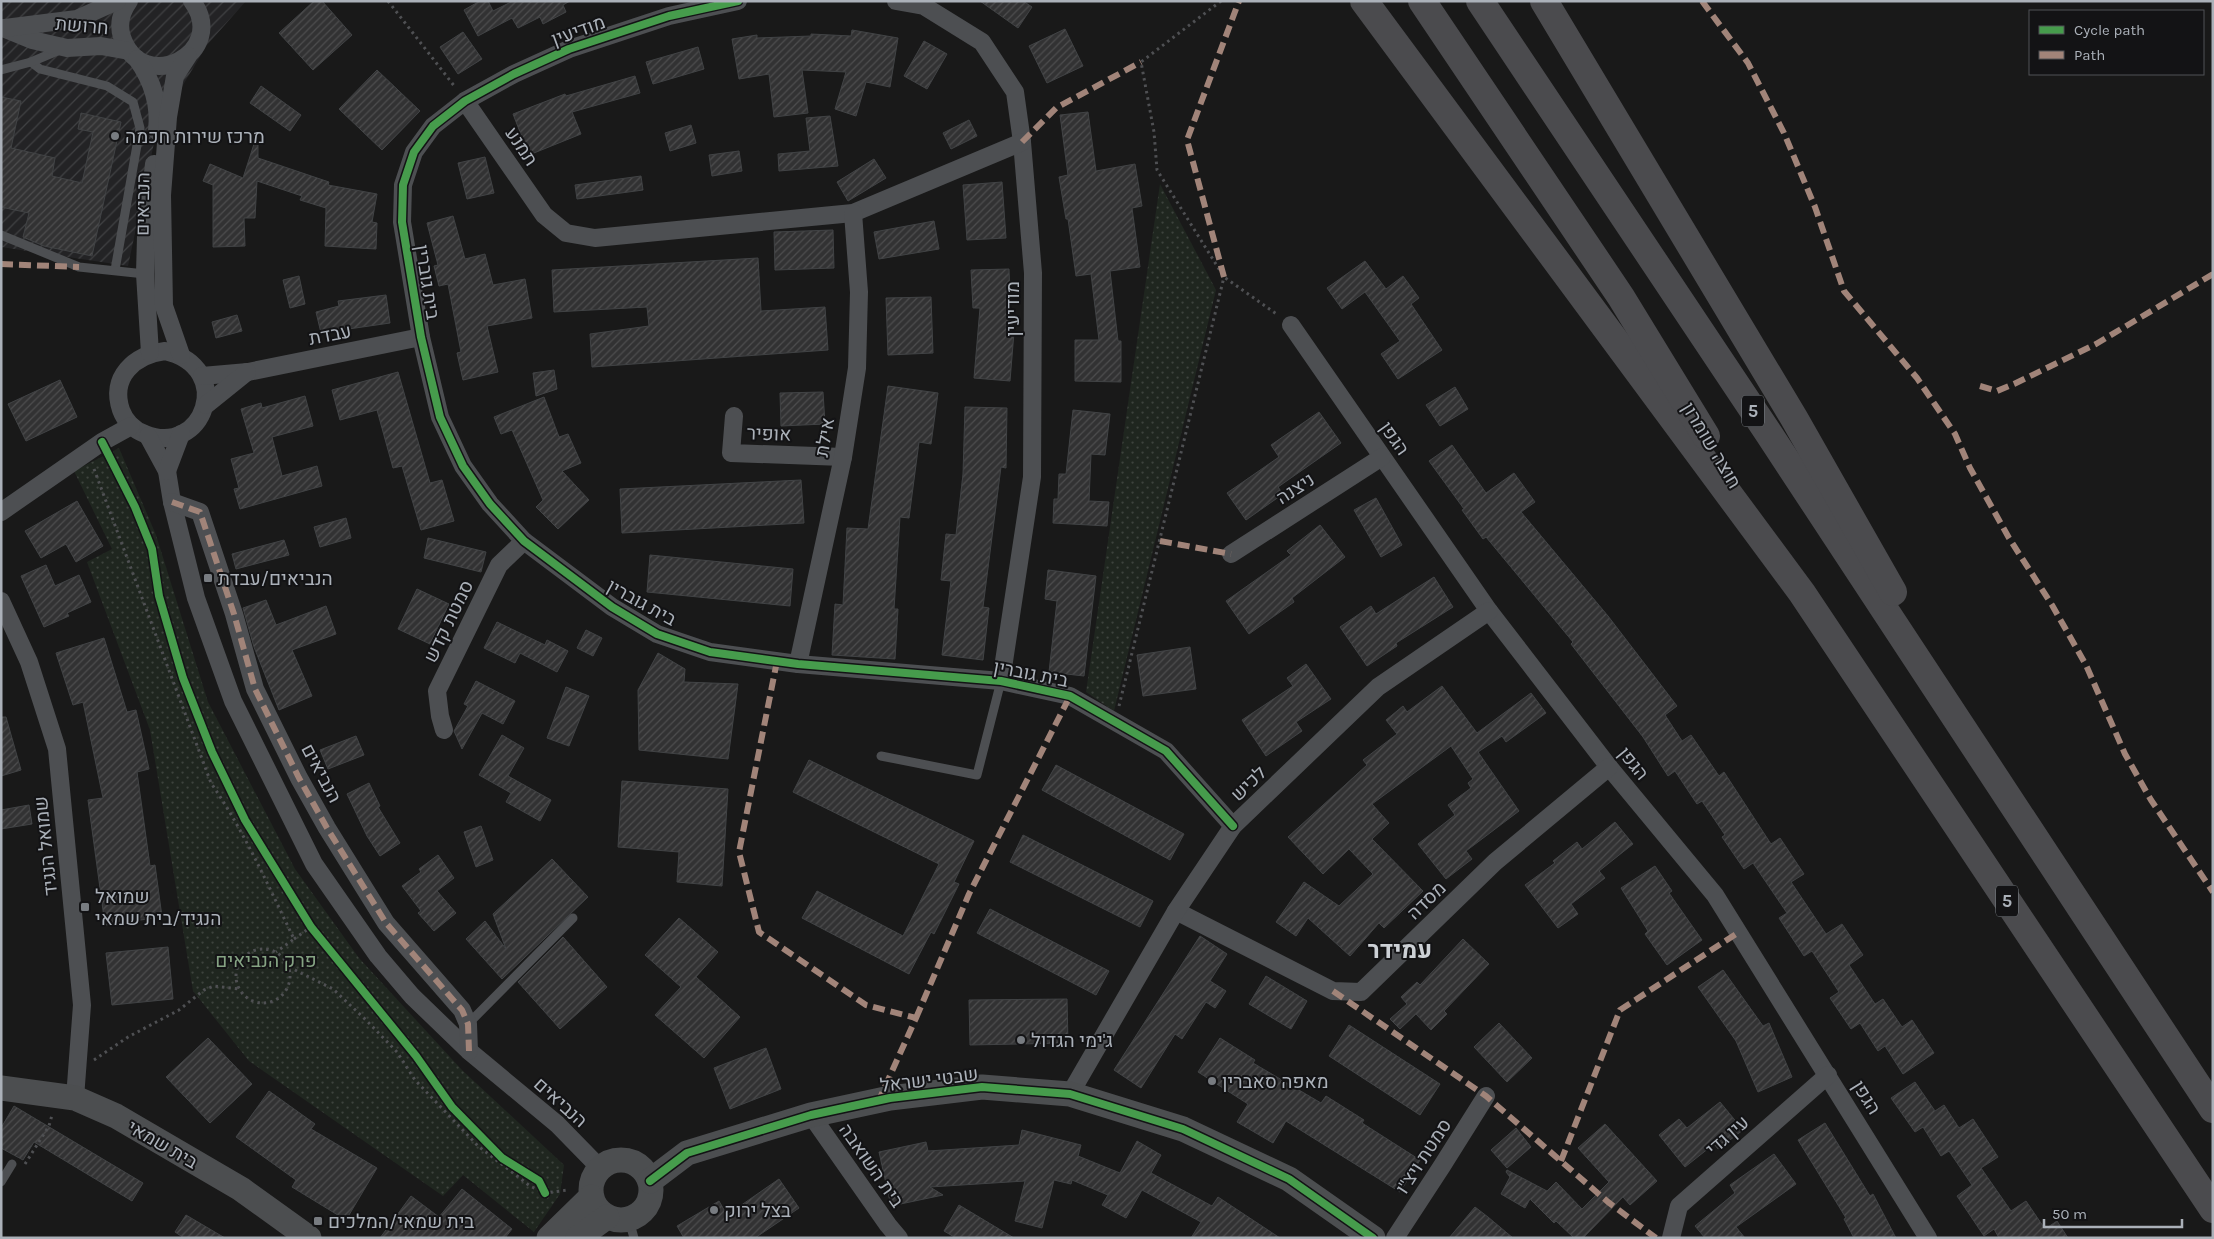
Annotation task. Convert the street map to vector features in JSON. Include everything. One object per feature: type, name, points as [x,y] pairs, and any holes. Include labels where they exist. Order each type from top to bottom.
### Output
[{"type":"highway","points":[[1364,1],[1802,593]]},
{"type":"highway","name":"חוצה שומרון","points":[[1422,1],[1621,297],[1802,593]]},
{"type":"highway","name":"5","points":[[1480,1],[2213,1109]]},
{"type":"highway","points":[[1545,1],[1794,418],[2024,821]]},
{"type":"highway","name":"5","points":[[1802,593],[2213,1209]]},
{"type":"street","name":"חרושת","points":[[2,28],[77,19],[117,1]]},
{"type":"street","name":"הנביאים","points":[[129,1],[122,15],[120,24],[121,34],[133,55],[146,71],[159,116],[146,236],[144,274],[150,353]]},
{"type":"street","name":"מודיעין","points":[[465,101],[514,74],[569,49],[669,16],[738,1]]},
{"type":"street","name":"מודיעין","points":[[896,1],[924,6],[982,42],[1015,92],[1022,142],[1033,274],[1032,477],[1001,682]]},
{"type":"street","name":"הנביאים","points":[[180,354],[164,306],[162,195],[168,117],[175,76],[200,38],[199,3]]},
{"type":"street","name":"חרושת","points":[[2,28],[32,40],[67,48],[100,46],[133,55],[147,64],[168,66],[188,56]]},
{"type":"street","name":"תמנע","points":[[465,101],[544,215],[566,233],[595,238],[853,213]]},
{"type":"street","name":"בית גוברין","points":[[465,101],[433,126],[414,152],[403,186],[402,222],[421,337],[440,417],[463,466],[490,504],[524,541],[612,607],[657,634],[710,652],[798,664],[1001,682],[1070,696],[1166,751],[1233,826]]},
{"type":"street","points":[[853,213],[1022,142]]},
{"type":"street","name":"אילת","points":[[798,664],[843,457],[856,368],[859,292],[853,213]]},
{"type":"street","name":"הגפן","points":[[1291,325],[1489,610],[1609,767],[1715,895],[1828,1074],[1928,1238]]},
{"type":"street","name":"עבדת","points":[[202,376],[248,372],[421,337]]},
{"type":"street","points":[[167,471],[182,434],[196,422],[206,404],[206,390],[202,376],[193,363],[180,354],[165,351],[150,353],[137,359],[126,370],[117,398],[127,420],[148,436],[165,438],[182,434]]},
{"type":"street","name":"עבדת","points":[[206,404],[248,372]]},
{"type":"street","name":"אופיר","points":[[734,416],[731,453],[843,457]]},
{"type":"street","points":[[1,512],[108,438],[127,420]]},
{"type":"street","name":"הנביאים","points":[[148,436],[167,471],[172,502],[196,598],[232,701],[314,864],[378,956],[412,996],[469,1051],[558,1124],[600,1168]]},
{"type":"street","name":"ניצנה","points":[[1231,554],[1382,457]]},
{"type":"street","name":"הנביאים","points":[[172,502],[200,512],[234,614],[256,689],[299,778],[322,820],[386,923],[462,1010],[468,1024],[469,1051]]},
{"type":"street","name":"סמטת קדש","points":[[444,730],[437,691],[499,565],[524,541]]},
{"type":"street","name":"שמואל הנגיד","points":[[1,601],[29,662],[57,749],[82,1005],[77,1071],[66,1097]]},
{"type":"street","name":"לכיש","points":[[1070,1094],[1176,911],[1233,826],[1378,687],[1489,610]]},
{"type":"street","name":"מסדה","points":[[1176,911],[1333,991],[1361,992],[1495,862],[1609,767]]},
{"type":"street","name":"עין גדי","points":[[1671,1238],[1679,1206],[1828,1074]]},
{"type":"street","name":"שבטי ישראל","points":[[650,1180],[687,1152],[811,1115],[890,1098],[982,1087],[1070,1094],[1183,1128],[1289,1179],[1373,1238]]},
{"type":"street","name":"בית שמאי","points":[[1,1088],[66,1097],[116,1116],[241,1188],[309,1238]]},
{"type":"street","name":"סמטת ויצ\"ו","points":[[1395,1238],[1486,1096]]},
{"type":"street","name":"בית השואבה","points":[[811,1115],[900,1238]]},
{"type":"street","points":[[549,1238],[586,1202],[593,1179],[605,1164],[626,1160],[646,1172],[650,1180],[651,1195],[648,1204],[639,1215],[624,1225],[578,1238]]},
{"type":"street","points":[[586,1202],[624,1225]]},
{"type":"lane","points":[[1,70],[31,62],[67,48]]},
{"type":"lane","points":[[31,62],[40,69],[107,86],[133,102],[140,128],[114,270]]},
{"type":"lane","points":[[1,235],[79,267],[144,274]]},
{"type":"lane","points":[[881,756],[977,775],[1001,682]]},
{"type":"lane","points":[[468,1024],[573,918]]},
{"type":"lane","points":[[1,1182],[12,1164]]},
{"type":"path","points":[[388,1],[465,101]]},
{"type":"path","points":[[1221,1],[1140,62],[1154,132],[1158,170],[1224,277],[1291,325]]},
{"type":"path","points":[[1116,722],[1224,277]]},
{"type":"path","points":[[88,452],[210,783],[230,810],[294,938]]},
{"type":"path","points":[[306,919],[317,935]]},
{"type":"path","points":[[276,952],[311,927]]},
{"type":"path","points":[[264,949],[276,952],[285,960],[289,968],[290,979],[286,990],[279,998],[269,1003],[258,1003],[247,998],[240,989],[236,978],[238,967],[244,958],[253,951],[264,949]]},
{"type":"path","points":[[289,968],[333,989],[398,1052],[414,1080],[478,1146],[530,1186],[545,1193],[567,1189],[586,1202]]},
{"type":"path","points":[[77,1071],[128,1037],[180,1010],[204,990],[214,986],[240,989]]},
{"type":"path","points":[[12,1164],[21,1170],[66,1097]]},
{"type":"path","points":[[452,1107],[471,1126]]},
{"type":"path","points":[[484,1139],[502,1158],[539,1181],[545,1193]]},
{"type":"shaded area","points":[[1,1],[246,1],[207,45],[183,85],[154,143],[128,266],[1,247]]},
{"type":"green space","points":[[1160,184],[1216,290],[1114,711],[1086,692]]},
{"type":"green space","name":"פרק הנביאים","points":[[119,448],[156,535],[208,702],[295,869],[359,958],[462,1070],[564,1165],[560,1194],[534,1232],[463,1175],[443,1196],[249,1061],[193,991],[150,730],[87,562],[112,549],[74,471]]},
{"type":"building","points":[[314,1],[322,1],[352,35],[313,70],[279,33]]},
{"type":"building","points":[[480,1],[488,1],[493,11],[513,1],[570,1],[563,5],[566,12],[543,24],[540,17],[518,28],[512,18],[478,36],[464,10]]},
{"type":"building","points":[[980,1],[1023,1],[1032,7],[1018,28]]},
{"type":"building","points":[[1065,29],[1083,66],[1047,83],[1029,46]]},
{"type":"building","points":[[852,30],[898,38],[890,87],[866,82],[856,116],[835,109],[846,72],[802,70],[808,113],[774,117],[769,74],[739,79],[732,39],[757,35],[757,38],[811,36],[811,34],[851,36]]},
{"type":"building","points":[[463,32],[482,59],[458,74],[440,47]]},
{"type":"building","points":[[924,41],[947,54],[927,89],[904,76]]},
{"type":"building","points":[[698,47],[704,69],[653,84],[646,62]]},
{"type":"building","points":[[377,70],[420,111],[382,150],[339,109]]},
{"type":"building","points":[[635,76],[640,93],[572,112],[581,134],[529,155],[513,114],[565,94],[566,96]]},
{"type":"building","points":[[261,86],[301,115],[290,131],[250,103]]},
{"type":"building","points":[[1,97],[21,101],[11,148],[55,158],[52,176],[82,183],[93,132],[78,129],[81,113],[121,122],[92,256],[44,246],[23,237],[29,213],[1,207]]},
{"type":"building","points":[[1088,112],[1096,171],[1135,164],[1142,206],[1132,208],[1140,267],[1110,271],[1118,341],[1121,341],[1121,382],[1075,381],[1075,340],[1099,340],[1091,274],[1076,276],[1068,219],[1066,219],[1059,177],[1068,175],[1060,115]]},
{"type":"building","points":[[830,116],[838,166],[779,171],[778,154],[810,151],[806,118]]},
{"type":"building","points":[[969,120],[977,136],[951,149],[943,133]]},
{"type":"building","points":[[691,125],[696,143],[670,151],[665,133]]},
{"type":"building","points":[[254,144],[258,145],[258,158],[329,182],[328,185],[377,194],[372,222],[377,223],[376,249],[325,246],[326,208],[300,200],[302,196],[257,181],[255,218],[244,218],[245,246],[213,247],[213,185],[203,181],[210,164],[243,178]]},
{"type":"building","points":[[739,151],[742,171],[712,176],[709,155]]},
{"type":"building","points":[[485,157],[494,193],[467,199],[458,163]]},
{"type":"building","points":[[874,159],[886,178],[848,201],[837,182]]},
{"type":"building","points":[[641,176],[643,190],[577,199],[575,185]]},
{"type":"building","points":[[1002,182],[1006,238],[967,240],[963,185]]},
{"type":"building","points":[[453,216],[465,259],[485,254],[493,285],[525,279],[532,318],[487,326],[498,372],[463,380],[457,353],[461,352],[448,284],[439,286],[434,266],[438,265],[427,223]]},
{"type":"building","points":[[934,221],[939,249],[879,259],[874,232]]},
{"type":"building","points":[[833,230],[834,268],[775,270],[774,232]]},
{"type":"building","points":[[758,258],[761,311],[825,307],[828,350],[592,367],[590,334],[649,326],[647,307],[554,312],[552,270]]},
{"type":"building","points":[[1365,261],[1386,289],[1403,276],[1419,298],[1411,304],[1442,350],[1398,379],[1381,354],[1400,341],[1365,292],[1342,309],[1327,288]]},
{"type":"building","points":[[1009,269],[1011,332],[1014,332],[1010,381],[974,378],[980,308],[973,308],[971,270]]},
{"type":"building","points":[[299,276],[305,304],[290,308],[283,280]]},
{"type":"building","points":[[386,295],[390,323],[321,333],[316,312],[339,306],[338,301]]},
{"type":"building","points":[[931,297],[933,353],[888,355],[886,298]]},
{"type":"building","points":[[237,315],[242,331],[216,338],[212,322]]},
{"type":"building","points":[[554,370],[557,389],[536,396],[533,373]]},
{"type":"building","points":[[398,372],[430,483],[442,480],[454,521],[421,530],[402,466],[393,468],[377,410],[340,420],[332,390]]},
{"type":"building","points":[[60,380],[77,417],[26,441],[8,404]]},
{"type":"building","points":[[888,386],[938,393],[931,444],[919,442],[909,518],[900,517],[894,609],[898,609],[895,659],[832,655],[835,604],[843,605],[847,528],[868,529]]},
{"type":"building","points":[[1455,387],[1468,409],[1440,426],[1426,405]]},
{"type":"building","points":[[823,392],[825,424],[781,426],[780,393]]},
{"type":"building","points":[[305,396],[313,426],[272,437],[282,476],[317,466],[322,486],[240,509],[234,489],[239,488],[231,459],[254,453],[241,409],[261,403],[262,408]]},
{"type":"building","points":[[544,397],[559,437],[568,434],[581,463],[562,471],[589,500],[558,529],[536,507],[543,500],[512,430],[501,434],[494,417]]},
{"type":"building","points":[[965,407],[1007,408],[1006,468],[1001,467],[983,607],[989,608],[983,660],[942,655],[951,581],[941,580],[946,534],[956,535],[963,474]]},
{"type":"building","points":[[1073,410],[1110,414],[1105,455],[1091,454],[1089,501],[1109,502],[1107,526],[1053,523],[1054,499],[1058,499],[1059,474],[1066,474]]},
{"type":"building","points":[[1319,412],[1341,443],[1278,487],[1283,494],[1246,520],[1227,493],[1279,457],[1271,445]]},
{"type":"building","points":[[1452,445],[1486,493],[1514,473],[1535,502],[1521,512],[1608,616],[1677,706],[1665,715],[1682,741],[1691,735],[1719,776],[1724,772],[1771,844],[1780,838],[1804,874],[1791,882],[1826,934],[1842,924],[1863,955],[1849,965],[1875,1004],[1883,999],[1902,1027],[1912,1020],[1934,1053],[1903,1074],[1885,1046],[1878,1051],[1860,1023],[1851,1029],[1830,998],[1839,992],[1812,951],[1804,956],[1779,918],[1787,913],[1753,863],[1744,869],[1722,837],[1725,835],[1702,801],[1697,804],[1675,771],[1668,776],[1643,737],[1571,644],[1573,642],[1486,537],[1483,539],[1462,510],[1464,509],[1429,461]]},
{"type":"building","points":[[801,480],[804,523],[622,533],[620,489]]},
{"type":"building","points":[[1376,498],[1402,545],[1381,557],[1354,510]]},
{"type":"building","points":[[77,501],[103,546],[76,562],[66,544],[41,558],[25,531]]},
{"type":"building","points":[[346,518],[351,538],[320,547],[314,527]]},
{"type":"building","points":[[1320,525],[1345,557],[1292,598],[1294,602],[1249,634],[1226,601],[1291,555],[1287,551]]},
{"type":"building","points":[[428,538],[486,552],[481,572],[424,558]]},
{"type":"building","points":[[284,540],[289,555],[236,569],[232,554]]},
{"type":"building","points":[[650,555],[793,569],[790,606],[647,592]]},
{"type":"building","points":[[46,565],[55,586],[79,575],[91,602],[67,613],[69,616],[44,627],[21,576]]},
{"type":"building","points":[[1048,570],[1096,576],[1084,676],[1049,672],[1057,601],[1045,599]]},
{"type":"building","points":[[1434,577],[1453,607],[1396,643],[1397,646],[1367,666],[1340,627],[1371,606],[1376,614]]},
{"type":"building","points":[[417,589],[449,604],[430,644],[398,629]]},
{"type":"building","points":[[266,600],[276,625],[326,606],[336,634],[292,650],[312,696],[279,710],[254,647],[243,608]]},
{"type":"building","points":[[497,622],[545,645],[547,640],[568,651],[557,672],[520,653],[515,663],[484,648]]},
{"type":"building","points":[[586,630],[602,638],[593,656],[577,648]]},
{"type":"building","points":[[104,638],[127,712],[136,710],[149,769],[137,772],[150,866],[155,865],[162,917],[105,925],[88,800],[103,798],[83,702],[73,705],[56,653]]},
{"type":"building","points":[[1190,647],[1196,689],[1143,696],[1137,655]]},
{"type":"building","points":[[658,653],[685,669],[684,682],[738,684],[728,759],[639,750],[638,690]]},
{"type":"building","points":[[1306,664],[1331,699],[1296,722],[1302,731],[1266,756],[1242,720],[1293,686],[1287,678]]},
{"type":"building","points":[[476,681],[515,701],[503,724],[482,713],[462,749],[454,731],[468,706],[464,704]]},
{"type":"building","points":[[1442,686],[1477,733],[1531,693],[1546,713],[1506,742],[1502,736],[1478,752],[1519,811],[1466,851],[1472,859],[1446,879],[1418,844],[1455,815],[1448,805],[1471,788],[1468,783],[1473,779],[1451,746],[1372,804],[1389,823],[1372,839],[1423,891],[1384,928],[1379,923],[1350,956],[1308,918],[1296,936],[1276,922],[1304,882],[1339,906],[1373,874],[1349,849],[1323,874],[1288,837],[1367,765],[1363,760],[1397,734],[1386,720],[1403,706],[1407,712]]},
{"type":"building","points":[[566,687],[589,696],[569,746],[547,738]]},
{"type":"building","points":[[1,717],[6,717],[21,770],[1,776]]},
{"type":"building","points":[[502,735],[524,748],[508,776],[551,800],[540,821],[506,802],[511,793],[479,775]]},
{"type":"building","points":[[356,736],[364,755],[328,769],[320,750]]},
{"type":"building","points":[[809,760],[974,841],[954,882],[959,884],[934,934],[931,932],[909,974],[802,918],[817,891],[903,936],[939,864],[793,792]]},
{"type":"building","points":[[1056,765],[1184,834],[1170,860],[1042,790]]},
{"type":"building","points":[[622,781],[728,789],[722,886],[677,882],[679,852],[618,847]]},
{"type":"building","points":[[369,783],[380,806],[378,807],[400,843],[380,856],[367,836],[347,794]]},
{"type":"building","points":[[29,805],[32,824],[1,829],[1,810]]},
{"type":"building","points":[[1615,822],[1633,844],[1599,871],[1605,878],[1571,904],[1578,914],[1558,928],[1525,885],[1555,863],[1553,861],[1577,842],[1582,849]]},
{"type":"building","points":[[481,826],[493,860],[476,867],[464,832]]},
{"type":"building","points":[[1023,835],[1153,901],[1140,927],[1010,862]]},
{"type":"building","points":[[438,855],[454,878],[437,891],[456,913],[434,931],[418,913],[421,911],[402,886],[421,872],[419,869]]},
{"type":"building","points":[[552,859],[588,897],[502,979],[466,939],[485,921],[506,949],[493,914]]},
{"type":"building","points":[[1655,866],[1672,891],[1669,893],[1702,940],[1667,965],[1645,934],[1648,931],[1621,888]]},
{"type":"building","points":[[990,909],[1109,971],[1096,995],[977,933]]},
{"type":"building","points":[[679,918],[718,952],[696,977],[740,1017],[704,1058],[655,1015],[681,987],[645,955]]},
{"type":"building","points":[[1200,936],[1227,954],[1210,981],[1226,991],[1215,1008],[1206,1002],[1182,1039],[1175,1034],[1141,1088],[1114,1070]]},
{"type":"building","points":[[563,937],[607,987],[560,1029],[518,982]]},
{"type":"building","points":[[1463,939],[1489,964],[1444,1011],[1447,1014],[1431,1030],[1416,1014],[1400,1029],[1390,1019],[1407,1004],[1401,997],[1417,982],[1420,985]]},
{"type":"building","points":[[168,947],[173,999],[112,1005],[106,953]]},
{"type":"building","points":[[1723,970],[1763,1026],[1769,1023],[1792,1077],[1758,1092],[1736,1041],[1698,987]]},
{"type":"building","points":[[1266,976],[1307,1001],[1291,1029],[1249,1004]]},
{"type":"building","points":[[1067,999],[1068,1043],[970,1045],[969,1000]]},
{"type":"building","points":[[1499,1023],[1532,1058],[1507,1082],[1474,1047]]},
{"type":"building","points":[[1349,1025],[1440,1084],[1420,1115],[1329,1056]]},
{"type":"building","points":[[208,1038],[252,1084],[210,1123],[166,1077]]},
{"type":"building","points":[[1220,1038],[1255,1060],[1253,1063],[1321,1103],[1326,1096],[1364,1120],[1362,1123],[1420,1160],[1400,1192],[1286,1121],[1273,1143],[1237,1122],[1248,1104],[1198,1072]]},
{"type":"building","points":[[766,1048],[781,1089],[730,1109],[714,1068]]},
{"type":"building","points":[[1915,1082],[1935,1111],[1944,1105],[1959,1128],[1973,1119],[1998,1157],[1981,1168],[2011,1211],[2026,1201],[2045,1229],[2057,1221],[2068,1238],[1999,1238],[1994,1229],[1984,1236],[1957,1196],[1972,1185],[1949,1151],[1941,1156],[1923,1127],[1915,1132],[1891,1098]]},
{"type":"building","points":[[269,1091],[315,1124],[311,1129],[377,1168],[346,1220],[292,1187],[296,1180],[236,1137]]},
{"type":"building","points":[[1720,1102],[1743,1130],[1718,1149],[1714,1144],[1685,1167],[1659,1135],[1679,1119],[1687,1128]]},
{"type":"building","points":[[14,1106],[143,1183],[132,1201],[34,1142],[23,1160],[1,1148],[1,1128]]},
{"type":"building","points":[[1825,1123],[1870,1196],[1873,1194],[1896,1238],[1854,1238],[1844,1219],[1846,1218],[1798,1140]]},
{"type":"building","points":[[1605,1124],[1657,1181],[1630,1205],[1623,1197],[1583,1238],[1574,1238],[1556,1221],[1554,1223],[1530,1199],[1525,1208],[1501,1194],[1510,1177],[1506,1172],[1507,1170],[1547,1191],[1556,1182],[1582,1209],[1609,1182],[1578,1148]]},
{"type":"building","points":[[1516,1128],[1531,1147],[1507,1168],[1491,1150]]},
{"type":"building","points":[[1022,1130],[1081,1145],[1078,1156],[1120,1173],[1137,1141],[1161,1155],[1151,1173],[1212,1206],[1218,1197],[1280,1238],[1191,1238],[1201,1222],[1142,1190],[1126,1218],[1102,1205],[1108,1195],[1072,1180],[1071,1184],[1054,1180],[1042,1228],[1015,1221],[1025,1181],[930,1187],[943,1195],[891,1206],[879,1152],[926,1142],[928,1151],[1019,1145]]},
{"type":"building","points":[[1774,1154],[1796,1184],[1736,1227],[1745,1238],[1705,1238],[1695,1226],[1735,1193],[1730,1185]]},
{"type":"building","points":[[779,1179],[799,1208],[755,1238],[684,1238],[677,1226],[719,1201],[727,1215]]},
{"type":"building","points":[[462,1189],[512,1229],[505,1238],[380,1238],[411,1196],[439,1217]]},
{"type":"building","points":[[959,1205],[1014,1238],[956,1238],[944,1231]]},
{"type":"building","points":[[1475,1207],[1488,1217],[1513,1238],[1449,1238]]},
{"type":"building","points":[[186,1215],[225,1238],[184,1238],[175,1232]]},
{"type":"marked path","points":[[1224,277],[1187,140],[1239,1]]},
{"type":"marked path","points":[[1702,1],[1748,63],[1784,133],[1815,207],[1844,291],[1917,378],[1955,434],[1970,468],[2009,538],[2052,605],[2086,665],[2125,754],[2151,800],[2213,892]]},
{"type":"marked path","points":[[1022,142],[1056,108],[1141,62]]},
{"type":"marked path","points":[[1,264],[79,267]]},
{"type":"marked path","points":[[1980,386],[1997,391],[2014,384],[2096,344],[2213,274]]},
{"type":"marked path","points":[[172,502],[200,512],[234,614],[255,689],[299,778],[327,828],[386,923],[462,1010],[468,1024],[469,1051]]},
{"type":"marked path","points":[[1160,541],[1231,554]]},
{"type":"marked path","points":[[777,661],[739,852],[759,932],[866,1005],[916,1018],[879,1100]]},
{"type":"marked path","points":[[916,1018],[969,894],[1070,696]]},
{"type":"marked path","points":[[1561,1161],[1620,1010],[1739,932]]},
{"type":"marked path","points":[[1333,991],[1486,1096],[1608,1202],[1656,1238]]},
{"type":"cycle path","points":[[738,1],[669,16],[569,49],[514,74],[465,101],[433,126],[414,152],[403,185],[402,222],[421,337],[440,417],[463,466],[490,504],[524,541],[612,607],[657,634],[710,652],[798,664],[1001,681],[1070,696],[1166,751],[1233,826]]},
{"type":"cycle path","points":[[102,442],[135,507],[152,549],[159,596],[183,678],[212,752],[245,820],[311,927],[416,1056],[452,1107],[502,1158],[539,1181],[545,1193]]},
{"type":"cycle path","points":[[650,1181],[687,1153],[811,1115],[890,1098],[982,1087],[1070,1094],[1183,1129],[1289,1179],[1373,1238]]},
{"type":"place","name":"מרכז שירות חכמה","points":[[115,136]]},
{"type":"place","name":"הנביאים/עבדת","points":[[208,578]]},
{"type":"place","name":"שמואל הנגיד/בית שמאי","points":[[85,907]]},
{"type":"place","name":"ג'ימי הגדול","points":[[1021,1040]]},
{"type":"place","name":"מאפה סאברין","points":[[1212,1081]]},
{"type":"place","name":"בצל ירוק","points":[[714,1210]]},
{"type":"place","name":"בית שמאי/המלכים","points":[[318,1221]]},
{"type":"district","name":"עמידר","points":[[1400,950]]}]
